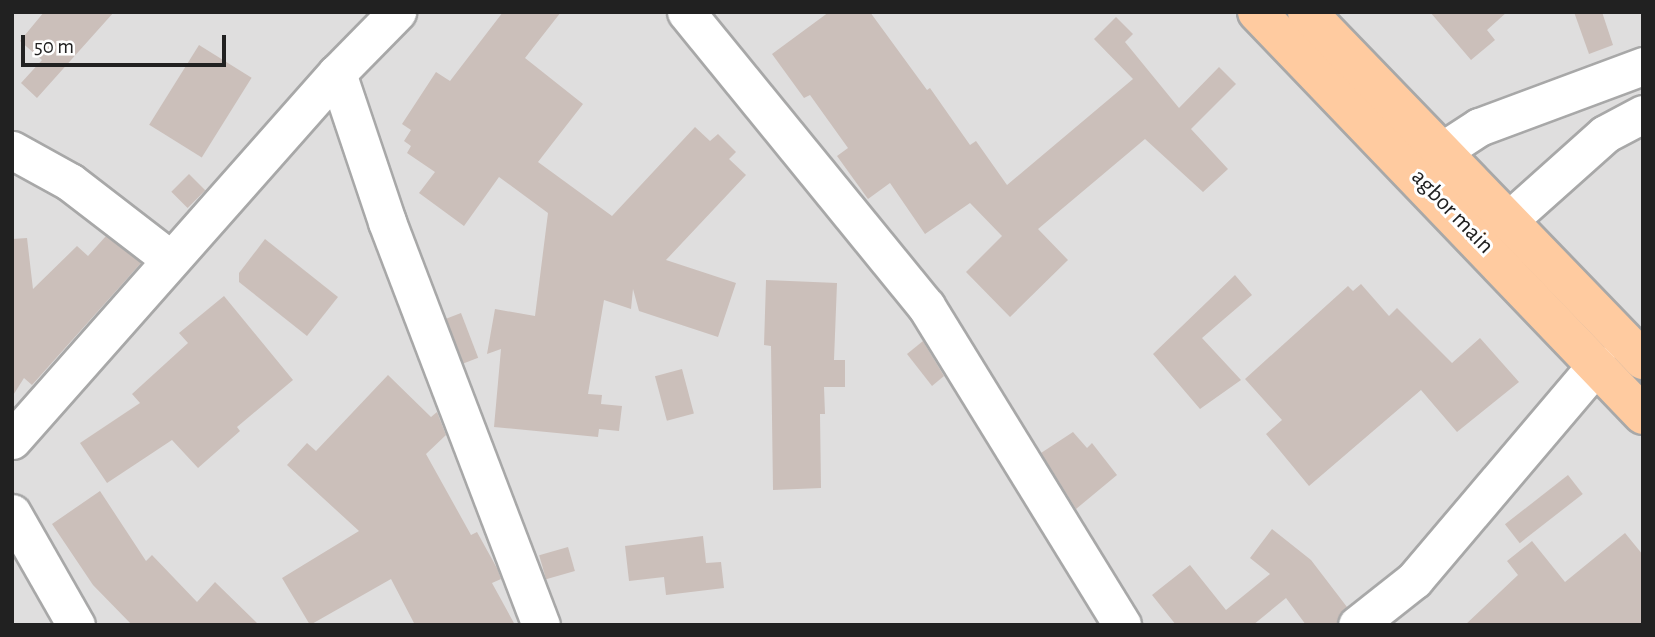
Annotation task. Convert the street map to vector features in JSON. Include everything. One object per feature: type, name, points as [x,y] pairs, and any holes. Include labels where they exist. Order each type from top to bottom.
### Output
[{"type":"main road","name":"agbor main","points":[[1257,12],[1643,415]]},
{"type":"main road","name":"agbor main","points":[[1307,12],[1510,219],[1643,360]]},
{"type":"street","points":[[12,440],[337,73],[397,12]]},
{"type":"street","points":[[687,12],[926,306],[1122,625]]},
{"type":"street","points":[[1442,151],[1479,127],[1643,66]]},
{"type":"street","points":[[337,73],[387,222],[541,625]]},
{"type":"street","points":[[1510,219],[1605,134],[1643,114]]},
{"type":"street","points":[[12,150],[69,182],[170,259]]},
{"type":"street","points":[[1357,625],[1414,580],[1597,364]]},
{"type":"street","points":[[12,513],[76,625]]},
{"type":"shaded area","points":[[12,12],[1643,12],[1643,625],[12,625]]},
{"type":"building","points":[[44,12],[114,12],[37,98],[21,83],[42,60],[20,41]]},
{"type":"building","points":[[503,12],[561,12],[525,58],[583,104],[538,162],[612,216],[695,127],[710,141],[718,134],[736,152],[729,159],[746,175],[666,260],[736,283],[718,337],[639,311],[633,289],[631,309],[604,300],[588,394],[602,395],[601,404],[622,406],[619,431],[599,429],[598,437],[494,427],[501,349],[487,354],[495,309],[535,316],[548,213],[499,177],[464,226],[419,193],[435,172],[407,153],[411,146],[404,141],[411,130],[402,124],[436,72],[450,81]]},
{"type":"building","points":[[829,12],[870,12],[927,90],[930,88],[970,145],[976,141],[1007,185],[1133,79],[1094,39],[1116,17],[1133,34],[1125,42],[1179,108],[1219,67],[1236,84],[1191,129],[1228,169],[1203,192],[1145,139],[1038,229],[1068,260],[1010,317],[966,272],[1002,236],[970,203],[925,234],[890,183],[868,199],[837,156],[848,148],[810,95],[804,98],[772,54]]},
{"type":"building","points":[[1430,12],[1507,12],[1487,30],[1495,40],[1471,60]]},
{"type":"building","points":[[1574,12],[1602,12],[1613,45],[1589,54]]},
{"type":"building","points":[[199,45],[252,78],[202,158],[149,125]]},
{"type":"building","points":[[189,174],[205,190],[188,208],[171,192]]},
{"type":"building","points":[[106,236],[141,263],[32,385],[24,378],[12,397],[12,239],[27,238],[33,289],[77,246],[88,256]]},
{"type":"building","points":[[265,239],[338,297],[307,336],[239,282],[239,273]]},
{"type":"building","points":[[1235,275],[1252,295],[1202,338],[1241,380],[1200,409],[1153,354]]},
{"type":"building","points":[[766,280],[837,283],[834,360],[845,360],[845,387],[824,387],[825,414],[820,414],[821,488],[773,490],[771,346],[764,345]]},
{"type":"building","points":[[1361,284],[1389,316],[1397,308],[1452,363],[1480,338],[1519,382],[1457,432],[1421,390],[1309,486],[1266,434],[1282,420],[1245,379],[1348,286],[1353,291]]},
{"type":"building","points":[[224,296],[293,380],[237,427],[240,431],[198,468],[172,440],[107,483],[80,443],[140,403],[132,394],[188,343],[179,333]]},
{"type":"building","points":[[461,313],[478,358],[463,364],[446,319]]},
{"type":"building","points":[[923,341],[944,376],[932,386],[907,354]]},
{"type":"building","points":[[682,369],[694,413],[667,421],[655,376]]},
{"type":"building","points":[[388,375],[431,417],[437,412],[446,435],[426,454],[471,535],[477,532],[498,570],[501,579],[492,583],[515,625],[415,625],[391,579],[310,625],[282,578],[359,531],[287,465],[307,443],[316,451]]},
{"type":"building","points":[[1073,432],[1087,448],[1092,443],[1117,475],[1076,509],[1041,453]]},
{"type":"building","points":[[1568,475],[1583,494],[1520,543],[1505,524]]},
{"type":"building","points":[[100,491],[146,561],[152,555],[197,602],[215,582],[259,625],[132,625],[93,585],[52,524]]},
{"type":"building","points":[[1272,529],[1311,560],[1347,607],[1337,625],[1306,625],[1286,598],[1253,625],[1176,625],[1152,595],[1190,565],[1226,610],[1270,574],[1250,558]]},
{"type":"building","points":[[1625,533],[1643,555],[1643,625],[1465,625],[1518,575],[1507,561],[1532,541],[1565,582]]},
{"type":"building","points":[[703,536],[706,563],[721,562],[724,588],[666,595],[664,577],[629,581],[625,546]]},
{"type":"building","points":[[568,547],[575,571],[546,579],[539,555]]}]
